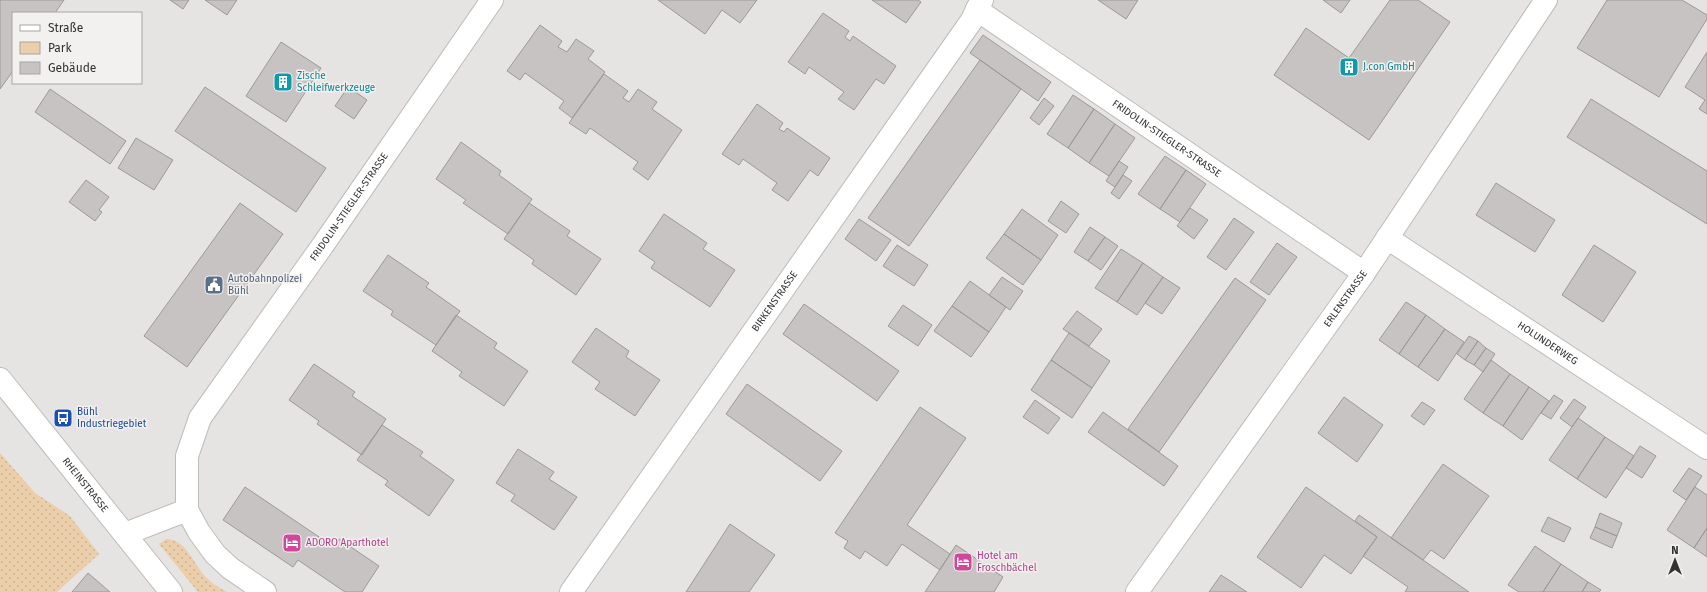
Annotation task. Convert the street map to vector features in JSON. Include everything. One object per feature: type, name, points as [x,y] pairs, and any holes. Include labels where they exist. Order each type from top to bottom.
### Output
[{"type":"street","name":"FRIDOLIN-STIEGLER-STRASSE","points":[[186,510],[186,456],[200,418],[492,0]]},
{"type":"street","name":"ERLENSTRASSE","points":[[1137,592],[1364,273],[1546,0]]},
{"type":"street","name":"FRIDOLIN-STIEGLER-STRASSE","points":[[979,4],[1364,273]]},
{"type":"street","name":"BIRKENSTRASSE","points":[[571,592],[967,26],[979,4]]},
{"type":"street","name":"HOLUNDERWEG","points":[[1388,238],[1707,448]]},
{"type":"street","name":"RHEINSTRASSE","points":[[0,379],[171,592]]},
{"type":"street","points":[[125,534],[186,510],[199,532],[215,554],[230,568],[265,592]]},
{"type":"green space","points":[[0,453],[35,493],[70,516],[99,554],[57,592],[0,592]]},
{"type":"green space","points":[[166,539],[174,540],[180,544],[204,575],[227,592],[198,592],[159,544]]},
{"type":"building","points":[[0,0],[64,0],[56,12],[12,12],[12,72],[0,89]]},
{"type":"building","points":[[170,0],[189,0],[183,9]]},
{"type":"building","points":[[205,0],[237,0],[227,15]]},
{"type":"building","points":[[658,0],[757,0],[740,23],[722,10],[705,34]]},
{"type":"building","points":[[872,0],[918,0],[921,2],[906,23]]},
{"type":"building","points":[[1098,0],[1138,0],[1126,19]]},
{"type":"building","points":[[1323,0],[1350,0],[1341,13]]},
{"type":"building","name":"J.con GmbH","points":[[1390,0],[1418,0],[1450,22],[1369,140],[1274,75],[1306,28],[1349,58]]},
{"type":"building","points":[[1607,0],[1682,0],[1707,15],[1707,19],[1659,97],[1577,48]]},
{"type":"building","points":[[823,13],[849,31],[845,37],[850,41],[853,36],[896,66],[884,84],[876,79],[854,110],[838,99],[844,92],[809,67],[805,74],[788,62]]},
{"type":"building","points":[[540,25],[562,41],[558,47],[567,52],[576,39],[594,51],[588,59],[605,72],[572,118],[559,108],[564,101],[525,73],[520,80],[507,71]]},
{"type":"building","points":[[983,35],[1051,82],[1038,101],[970,53]]},
{"type":"building","name":"Zische Schleifwerkzeuge","points":[[281,42],[321,68],[286,122],[246,96]]},
{"type":"building","points":[[1707,52],[1707,114],[1699,109],[1705,100],[1685,87]]},
{"type":"building","points":[[980,60],[1021,89],[909,246],[868,218]]},
{"type":"building","points":[[604,74],[628,91],[623,98],[629,102],[638,89],[657,102],[652,109],[682,130],[648,180],[633,169],[638,162],[590,128],[586,134],[569,123]]},
{"type":"building","points":[[205,87],[326,168],[296,212],[175,131]]},
{"type":"building","points":[[348,87],[367,100],[354,119],[335,106]]},
{"type":"building","points":[[50,89],[126,141],[110,164],[35,112]]},
{"type":"building","points":[[1073,95],[1094,109],[1068,148],[1047,134]]},
{"type":"building","points":[[1044,98],[1054,106],[1039,125],[1030,118]]},
{"type":"building","points":[[1591,99],[1707,171],[1707,224],[1567,137]]},
{"type":"building","points":[[757,104],[783,123],[779,129],[784,132],[787,128],[830,158],[818,176],[810,170],[788,201],[772,190],[777,183],[743,159],[739,165],[722,154]]},
{"type":"building","points":[[1094,109],[1115,124],[1089,163],[1068,148]]},
{"type":"building","points":[[1115,124],[1135,138],[1109,176],[1089,163]]},
{"type":"building","points":[[136,138],[173,160],[154,190],[118,168]]},
{"type":"building","points":[[461,142],[501,171],[499,175],[532,199],[508,234],[463,203],[466,200],[436,179]]},
{"type":"building","points":[[1165,156],[1186,170],[1160,209],[1138,194]]},
{"type":"building","points":[[1119,161],[1128,167],[1115,187],[1106,181]]},
{"type":"building","points":[[1186,170],[1206,184],[1180,222],[1160,209]]},
{"type":"building","points":[[1123,175],[1132,181],[1119,199],[1111,193]]},
{"type":"building","points":[[86,180],[109,197],[99,210],[102,212],[95,221],[69,202]]},
{"type":"building","points":[[1496,183],[1555,220],[1535,252],[1476,215]]},
{"type":"building","points":[[1061,201],[1079,214],[1066,233],[1048,221]]},
{"type":"building","name":"Autobahnpolizei Bühl","points":[[240,203],[283,234],[187,367],[144,336]]},
{"type":"building","points":[[529,203],[570,231],[567,236],[601,259],[576,295],[532,264],[534,260],[504,239]]},
{"type":"building","points":[[1190,208],[1208,220],[1194,239],[1177,226]]},
{"type":"building","points":[[1022,209],[1058,235],[1041,260],[1004,234]]},
{"type":"building","points":[[664,214],[707,243],[703,249],[735,270],[710,307],[651,268],[655,262],[639,251]]},
{"type":"building","points":[[1234,218],[1254,232],[1226,270],[1207,257]]},
{"type":"building","points":[[859,219],[891,240],[876,261],[845,239]]},
{"type":"building","points":[[1090,227],[1105,237],[1088,261],[1074,252]]},
{"type":"building","points":[[1004,234],[1041,260],[1023,285],[986,258]]},
{"type":"building","points":[[1105,237],[1118,246],[1101,270],[1088,261]]},
{"type":"building","points":[[1277,243],[1297,257],[1269,295],[1250,282]]},
{"type":"building","points":[[897,245],[928,265],[914,286],[883,266]]},
{"type":"building","points":[[1594,245],[1636,272],[1603,322],[1562,295]]},
{"type":"building","points":[[1121,249],[1143,263],[1117,302],[1095,288]]},
{"type":"building","points":[[388,255],[429,283],[426,287],[460,311],[436,345],[391,315],[393,311],[363,291]]},
{"type":"building","points":[[1143,263],[1163,277],[1137,315],[1117,302]]},
{"type":"building","points":[[1002,277],[1023,291],[1010,310],[989,295]]},
{"type":"building","points":[[1163,277],[1180,288],[1162,314],[1145,303]]},
{"type":"building","points":[[1235,278],[1266,300],[1159,452],[1128,429]]},
{"type":"building","points":[[970,281],[1006,307],[989,332],[952,306]]},
{"type":"building","points":[[1406,302],[1426,315],[1399,354],[1379,340]]},
{"type":"building","points":[[804,304],[899,371],[877,401],[783,334]]},
{"type":"building","points":[[903,305],[932,325],[918,346],[888,326]]},
{"type":"building","points":[[952,306],[989,332],[971,357],[934,331]]},
{"type":"building","points":[[1077,311],[1102,329],[1089,346],[1063,329]]},
{"type":"building","points":[[456,315],[497,343],[494,348],[528,371],[504,406],[459,376],[462,372],[432,351]]},
{"type":"building","points":[[1426,315],[1445,329],[1418,367],[1399,354]]},
{"type":"building","points":[[596,328],[629,351],[626,357],[660,380],[635,416],[595,389],[600,382],[572,362]]},
{"type":"building","points":[[1445,329],[1464,342],[1438,381],[1418,367]]},
{"type":"building","points":[[1069,333],[1110,361],[1092,388],[1051,360]]},
{"type":"building","points":[[1469,336],[1478,341],[1465,360],[1457,354]]},
{"type":"building","points":[[1478,341],[1486,348],[1474,365],[1465,360]]},
{"type":"building","points":[[1486,348],[1495,354],[1483,372],[1474,365]]},
{"type":"building","points":[[1051,360],[1092,388],[1072,418],[1031,390]]},
{"type":"building","points":[[1491,360],[1510,374],[1483,413],[1464,399]]},
{"type":"building","points":[[314,364],[355,392],[352,396],[386,419],[362,455],[317,424],[319,421],[289,400]]},
{"type":"building","points":[[1510,374],[1529,387],[1503,426],[1483,413]]},
{"type":"building","points":[[747,384],[842,451],[820,481],[726,414]]},
{"type":"building","points":[[1529,387],[1549,401],[1522,440],[1503,426]]},
{"type":"building","points":[[1554,395],[1563,401],[1551,419],[1541,413]]},
{"type":"building","points":[[1344,397],[1383,425],[1357,462],[1318,433]]},
{"type":"building","points":[[1574,399],[1586,407],[1572,427],[1560,418]]},
{"type":"building","points":[[1035,400],[1060,418],[1048,434],[1023,417]]},
{"type":"building","points":[[1422,402],[1435,410],[1424,425],[1411,416]]},
{"type":"building","points":[[920,407],[966,438],[907,525],[950,554],[940,570],[902,544],[887,566],[865,551],[860,559],[844,548],[848,541],[835,533]]},
{"type":"building","points":[[1103,412],[1178,466],[1164,486],[1088,432]]},
{"type":"building","points":[[1578,418],[1605,437],[1577,479],[1549,460]]},
{"type":"building","points":[[382,425],[423,452],[420,456],[454,480],[429,516],[385,485],[388,481],[357,460]]},
{"type":"building","points":[[1605,437],[1634,456],[1606,498],[1577,479]]},
{"type":"building","points":[[1640,446],[1656,456],[1642,478],[1626,468]]},
{"type":"building","points":[[518,449],[554,472],[549,479],[577,497],[554,530],[511,501],[515,495],[496,483]]},
{"type":"building","points":[[1443,464],[1489,496],[1444,559],[1431,550],[1423,560],[1391,538]]},
{"type":"building","points":[[1689,468],[1702,476],[1686,500],[1673,491]]},
{"type":"building","name":"ADORO Aparthotel","points":[[245,487],[334,547],[339,539],[379,566],[362,592],[345,592],[298,560],[293,567],[223,520]]},
{"type":"building","points":[[1306,487],[1377,537],[1351,574],[1324,555],[1301,588],[1257,557]]},
{"type":"building","points":[[1695,487],[1707,495],[1707,528],[1694,548],[1667,530]]},
{"type":"building","points":[[1600,513],[1622,523],[1617,536],[1595,527]]},
{"type":"building","points":[[1359,515],[1469,592],[1405,592],[1408,587],[1363,556],[1377,537],[1355,521]]},
{"type":"building","points":[[1548,517],[1571,528],[1564,542],[1541,531]]},
{"type":"building","points":[[730,524],[775,555],[749,592],[686,592]]},
{"type":"building","points":[[1595,527],[1617,536],[1612,548],[1590,538]]},
{"type":"building","points":[[1707,528],[1707,557],[1694,548]]},
{"type":"building","name":"Hotel am Froschbächel","points":[[956,545],[1003,577],[994,592],[925,592]]},
{"type":"building","points":[[1535,546],[1561,564],[1543,592],[1519,592],[1508,585]]},
{"type":"building","points":[[1561,564],[1588,582],[1582,592],[1543,592]]},
{"type":"building","points":[[88,573],[110,592],[72,592]]},
{"type":"building","points":[[1221,575],[1247,592],[1209,592]]},
{"type":"building","points":[[1588,582],[1601,590],[1599,592],[1582,592]]},
{"type":"place","name":"J.con GmbH","points":[[1349,67]]},
{"type":"place","name":"Zische Schleifwerkzeuge","points":[[283,82]]},
{"type":"place","name":"Autobahnpolizei Bühl","points":[[214,285]]},
{"type":"place","name":"Bühl Industriegebiet","points":[[63,418]]},
{"type":"place","name":"ADORO Aparthotel","points":[[292,543]]},
{"type":"place","name":"Hotel am Froschbächel","points":[[963,562]]}]
